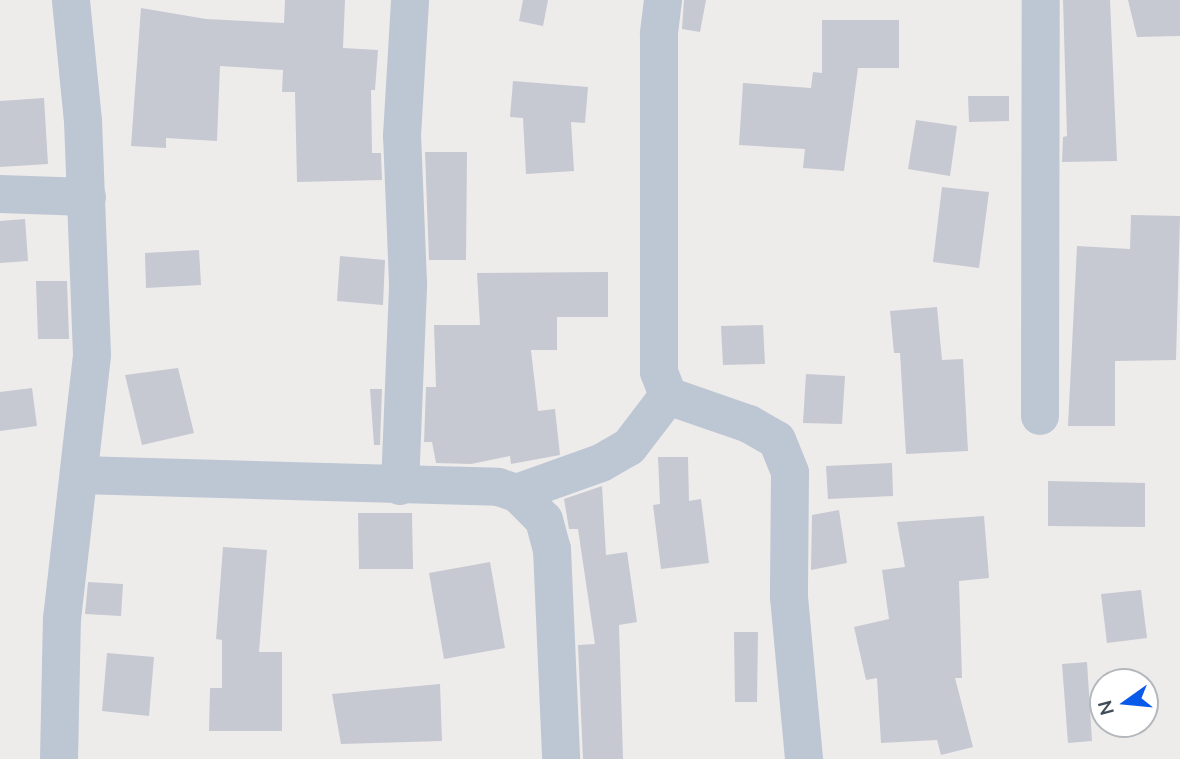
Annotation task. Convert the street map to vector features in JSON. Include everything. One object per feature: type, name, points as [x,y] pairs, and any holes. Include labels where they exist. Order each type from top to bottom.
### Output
[{"type":"street","points":[[59,759],[62,619],[92,355],[88,197],[71,0]]},
{"type":"street","points":[[400,486],[408,284],[402,136],[410,0]]},
{"type":"street","points":[[663,0],[658,61],[659,360],[668,396]]},
{"type":"street","points":[[1040,416],[1041,0]]},
{"type":"street","points":[[0,194],[88,197]]},
{"type":"street","points":[[517,493],[601,463],[629,447],[668,396]]},
{"type":"street","points":[[668,396],[749,424],[777,440],[790,473],[789,597],[804,759]]},
{"type":"street","points":[[79,475],[498,487],[517,493],[544,520],[552,549],[561,759]]},
{"type":"building","points":[[285,0],[345,0],[343,48],[378,50],[375,90],[371,90],[372,153],[381,153],[382,180],[297,182],[295,92],[282,92],[283,70],[220,66],[217,141],[166,138],[166,148],[131,146],[141,8],[206,19],[284,23]]},
{"type":"building","points":[[523,0],[548,0],[543,26],[519,21]]},
{"type":"building","points":[[684,0],[706,0],[700,32],[682,29]]},
{"type":"building","points":[[1063,0],[1110,0],[1117,161],[1062,162],[1063,137],[1067,136]]},
{"type":"building","points":[[1128,0],[1180,0],[1180,36],[1137,37]]},
{"type":"building","points":[[822,20],[899,20],[899,68],[858,68],[844,171],[803,168],[805,149],[739,145],[743,83],[811,88],[813,72],[822,73]]},
{"type":"building","points":[[513,81],[588,87],[585,123],[571,122],[574,171],[526,174],[523,118],[510,117]]},
{"type":"building","points":[[968,96],[1009,96],[1009,121],[969,122]]},
{"type":"building","points":[[44,98],[48,164],[0,167],[0,101]]},
{"type":"building","points":[[916,120],[957,126],[950,176],[908,169]]},
{"type":"building","points":[[425,152],[467,152],[466,260],[429,260]]},
{"type":"building","points":[[942,187],[989,192],[979,268],[933,262]]},
{"type":"building","points":[[1131,215],[1180,216],[1176,360],[1115,361],[1115,426],[1068,426],[1077,246],[1130,249]]},
{"type":"building","points":[[25,219],[28,261],[0,263],[0,221]]},
{"type":"building","points":[[199,250],[201,285],[146,288],[145,253]]},
{"type":"building","points":[[340,256],[385,260],[383,305],[337,301]]},
{"type":"building","points":[[608,272],[608,317],[557,317],[557,350],[531,350],[538,411],[555,409],[560,455],[511,464],[510,456],[471,464],[436,463],[432,442],[424,442],[426,387],[436,387],[434,325],[480,325],[477,273]]},
{"type":"building","points":[[36,281],[67,281],[69,339],[38,339]]},
{"type":"building","points":[[937,307],[942,360],[963,359],[968,451],[906,454],[900,353],[894,353],[890,311]]},
{"type":"building","points":[[763,325],[765,364],[723,365],[721,326]]},
{"type":"building","points":[[178,368],[194,433],[142,445],[125,375]]},
{"type":"building","points":[[806,374],[845,376],[842,424],[803,423]]},
{"type":"building","points":[[32,388],[37,426],[0,431],[0,392]]},
{"type":"building","points":[[370,389],[382,389],[380,445],[374,445]]},
{"type":"building","points":[[658,457],[688,457],[689,501],[701,499],[709,563],[661,569],[653,505],[660,504]]},
{"type":"building","points":[[892,463],[893,496],[828,499],[826,466]]},
{"type":"building","points":[[1048,481],[1145,483],[1145,527],[1048,526]]},
{"type":"building","points":[[602,486],[606,555],[627,552],[637,622],[619,625],[623,759],[583,759],[578,645],[595,644],[578,529],[569,529],[564,499]]},
{"type":"building","points":[[839,510],[847,563],[811,570],[812,515]]},
{"type":"building","points":[[358,513],[412,513],[413,569],[359,569]]},
{"type":"building","points":[[984,516],[989,578],[959,581],[962,678],[955,678],[973,747],[941,755],[937,740],[881,743],[877,678],[866,680],[854,627],[889,619],[882,570],[905,567],[897,522]]},
{"type":"building","points":[[223,547],[267,550],[259,652],[282,652],[282,731],[209,731],[210,688],[222,688],[222,640],[216,639]]},
{"type":"building","points":[[490,562],[505,648],[444,659],[429,573]]},
{"type":"building","points":[[88,582],[123,584],[121,616],[85,614]]},
{"type":"building","points":[[1141,590],[1147,638],[1107,643],[1101,594]]},
{"type":"building","points":[[734,632],[758,632],[757,702],[735,702]]},
{"type":"building","points":[[107,653],[154,657],[149,716],[102,711]]},
{"type":"building","points":[[1087,662],[1089,738],[1092,741],[1068,743],[1062,664]]},
{"type":"building","points":[[440,684],[442,741],[341,744],[332,694]]}]
